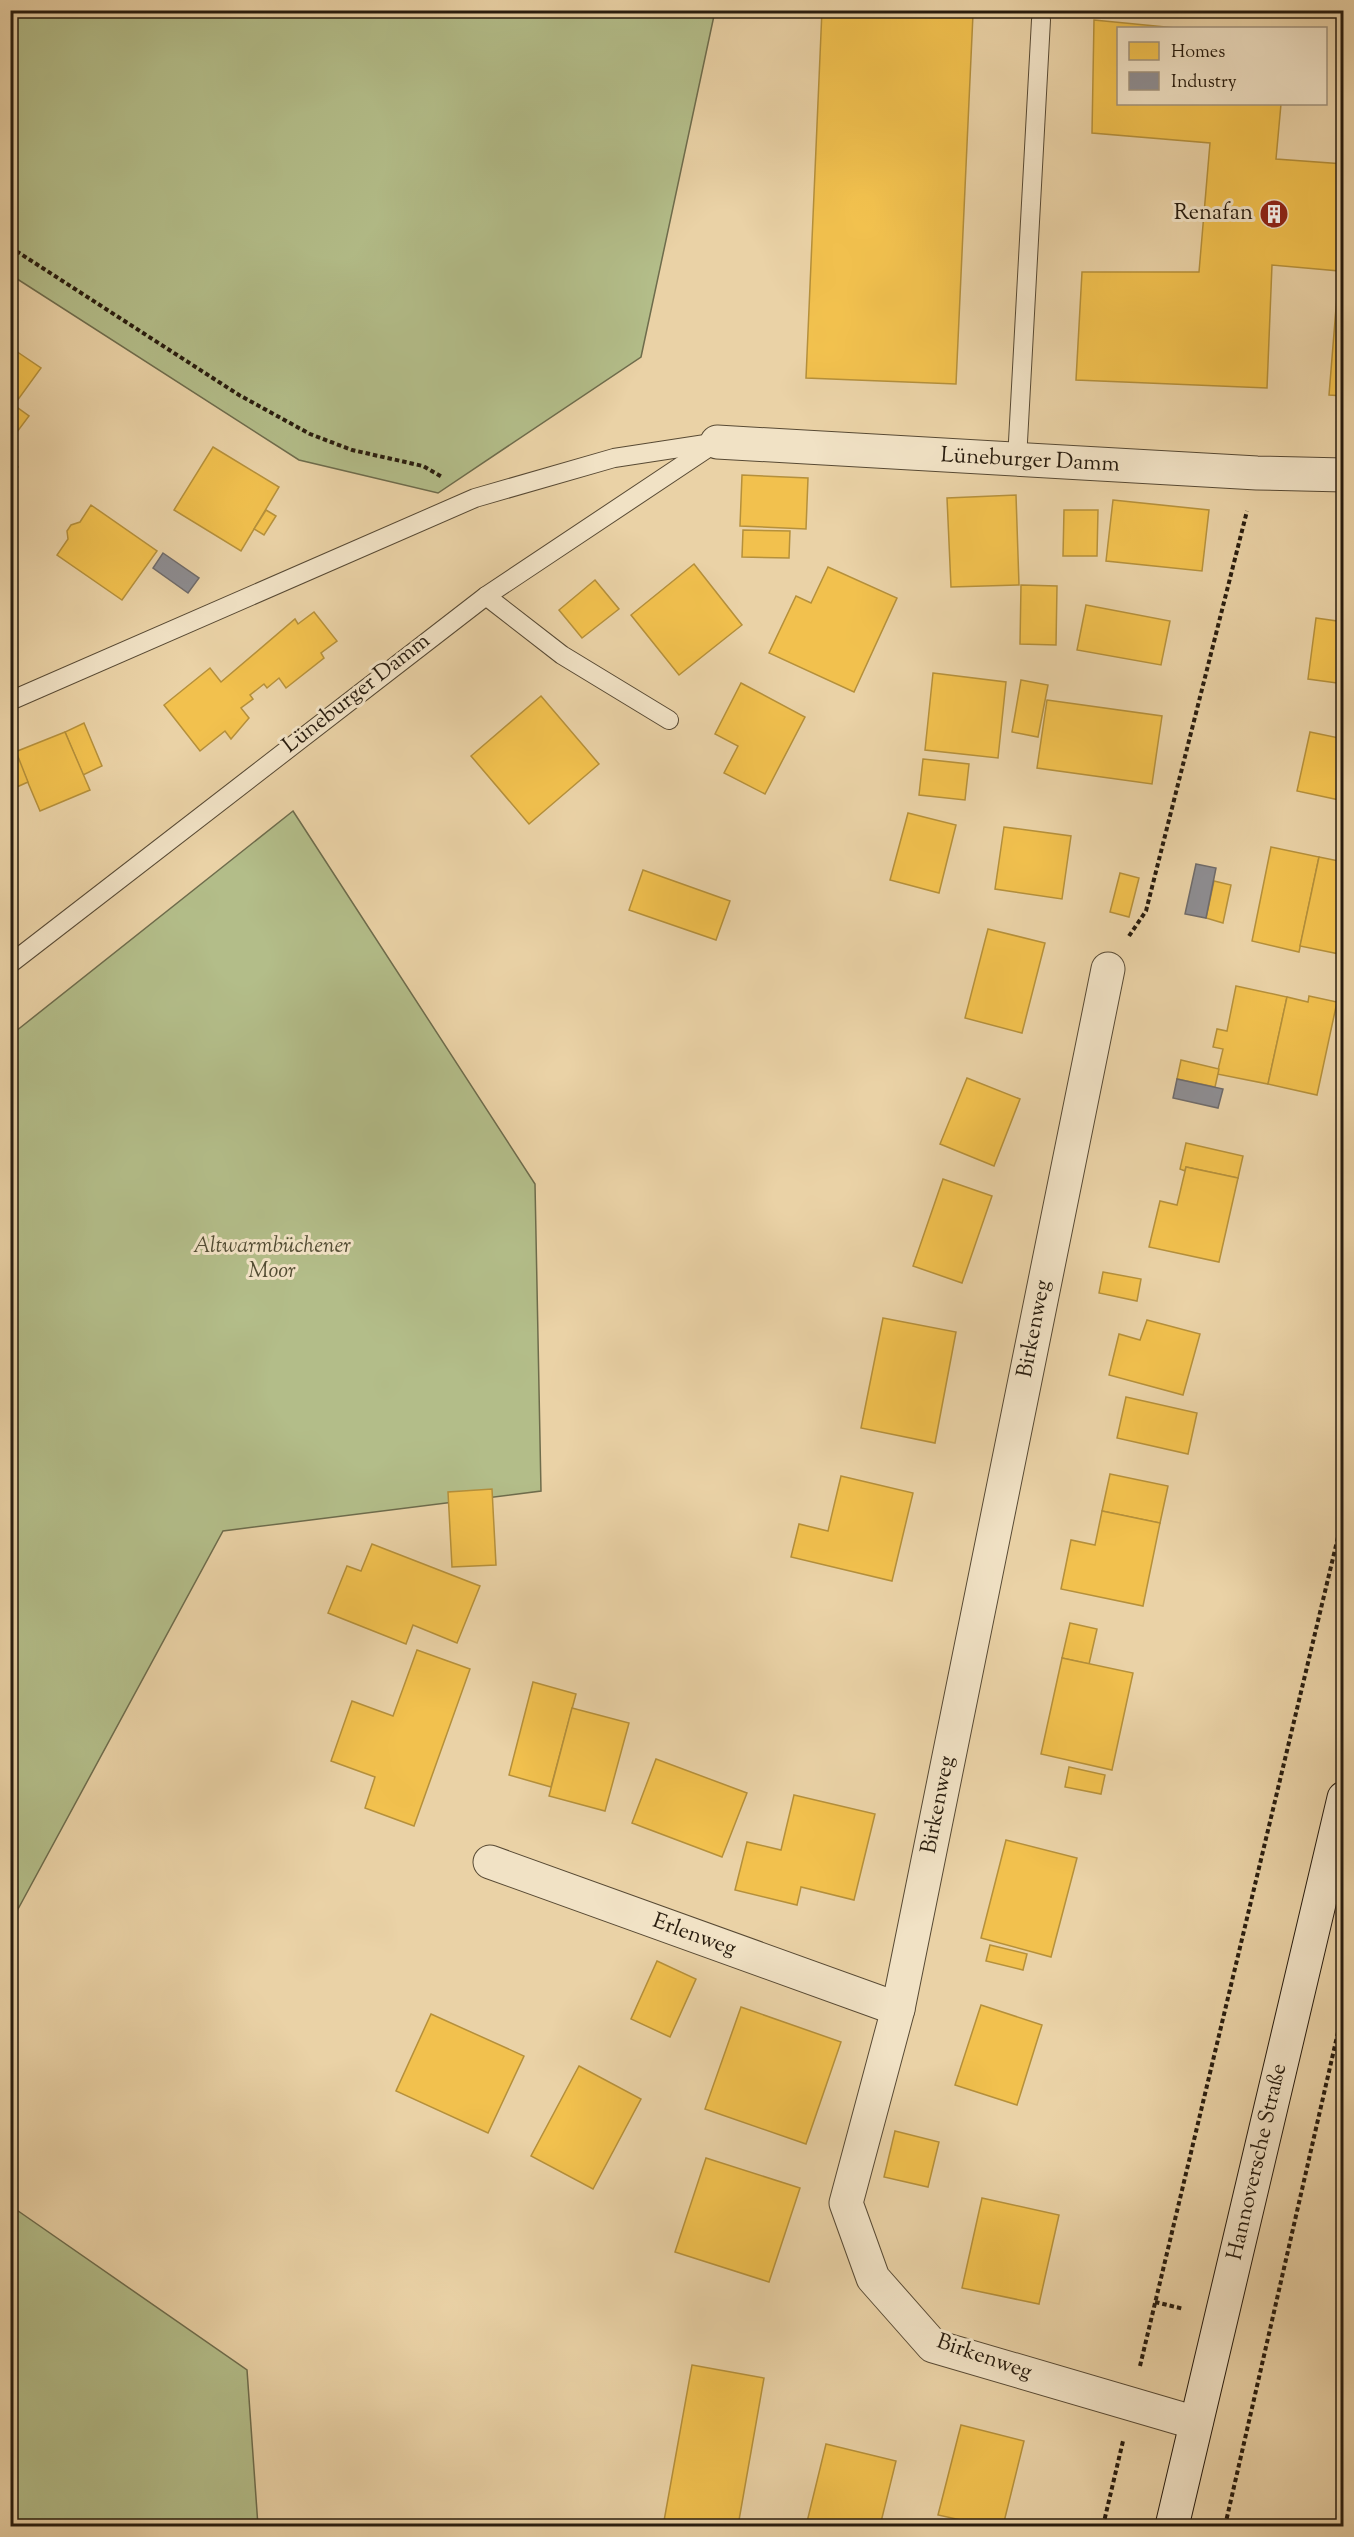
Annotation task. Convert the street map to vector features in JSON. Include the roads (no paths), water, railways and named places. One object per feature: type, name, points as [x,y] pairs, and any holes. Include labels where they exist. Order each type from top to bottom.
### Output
[{"type":"street","name":"Lüneburger Damm","points":[[717,442],[1257,473],[1344,475]]},
{"type":"street","name":"Birkenweg","points":[[1108,969],[898,2009],[846,2203],[873,2278],[933,2346],[1196,2423]]},
{"type":"street","name":"Hannoversche Straße","points":[[1173,2526],[1344,1798]]},
{"type":"street","name":"Erlenweg","points":[[490,1862],[898,2009]]},
{"type":"lane","points":[[1017,460],[1041,20]]},
{"type":"lane","name":"Lüneburger Damm","points":[[10,701],[476,498],[614,458],[717,442]]},
{"type":"lane","name":"Lüneburger Damm","points":[[10,964],[486,596],[717,442]]},
{"type":"lane","points":[[486,596],[562,655],[669,720]]},
{"type":"place","name":"Renafan","points":[[1274,214]]},
{"type":"park label","name":"Altwarmbüchener Moor","points":[[272,1260]]}]
